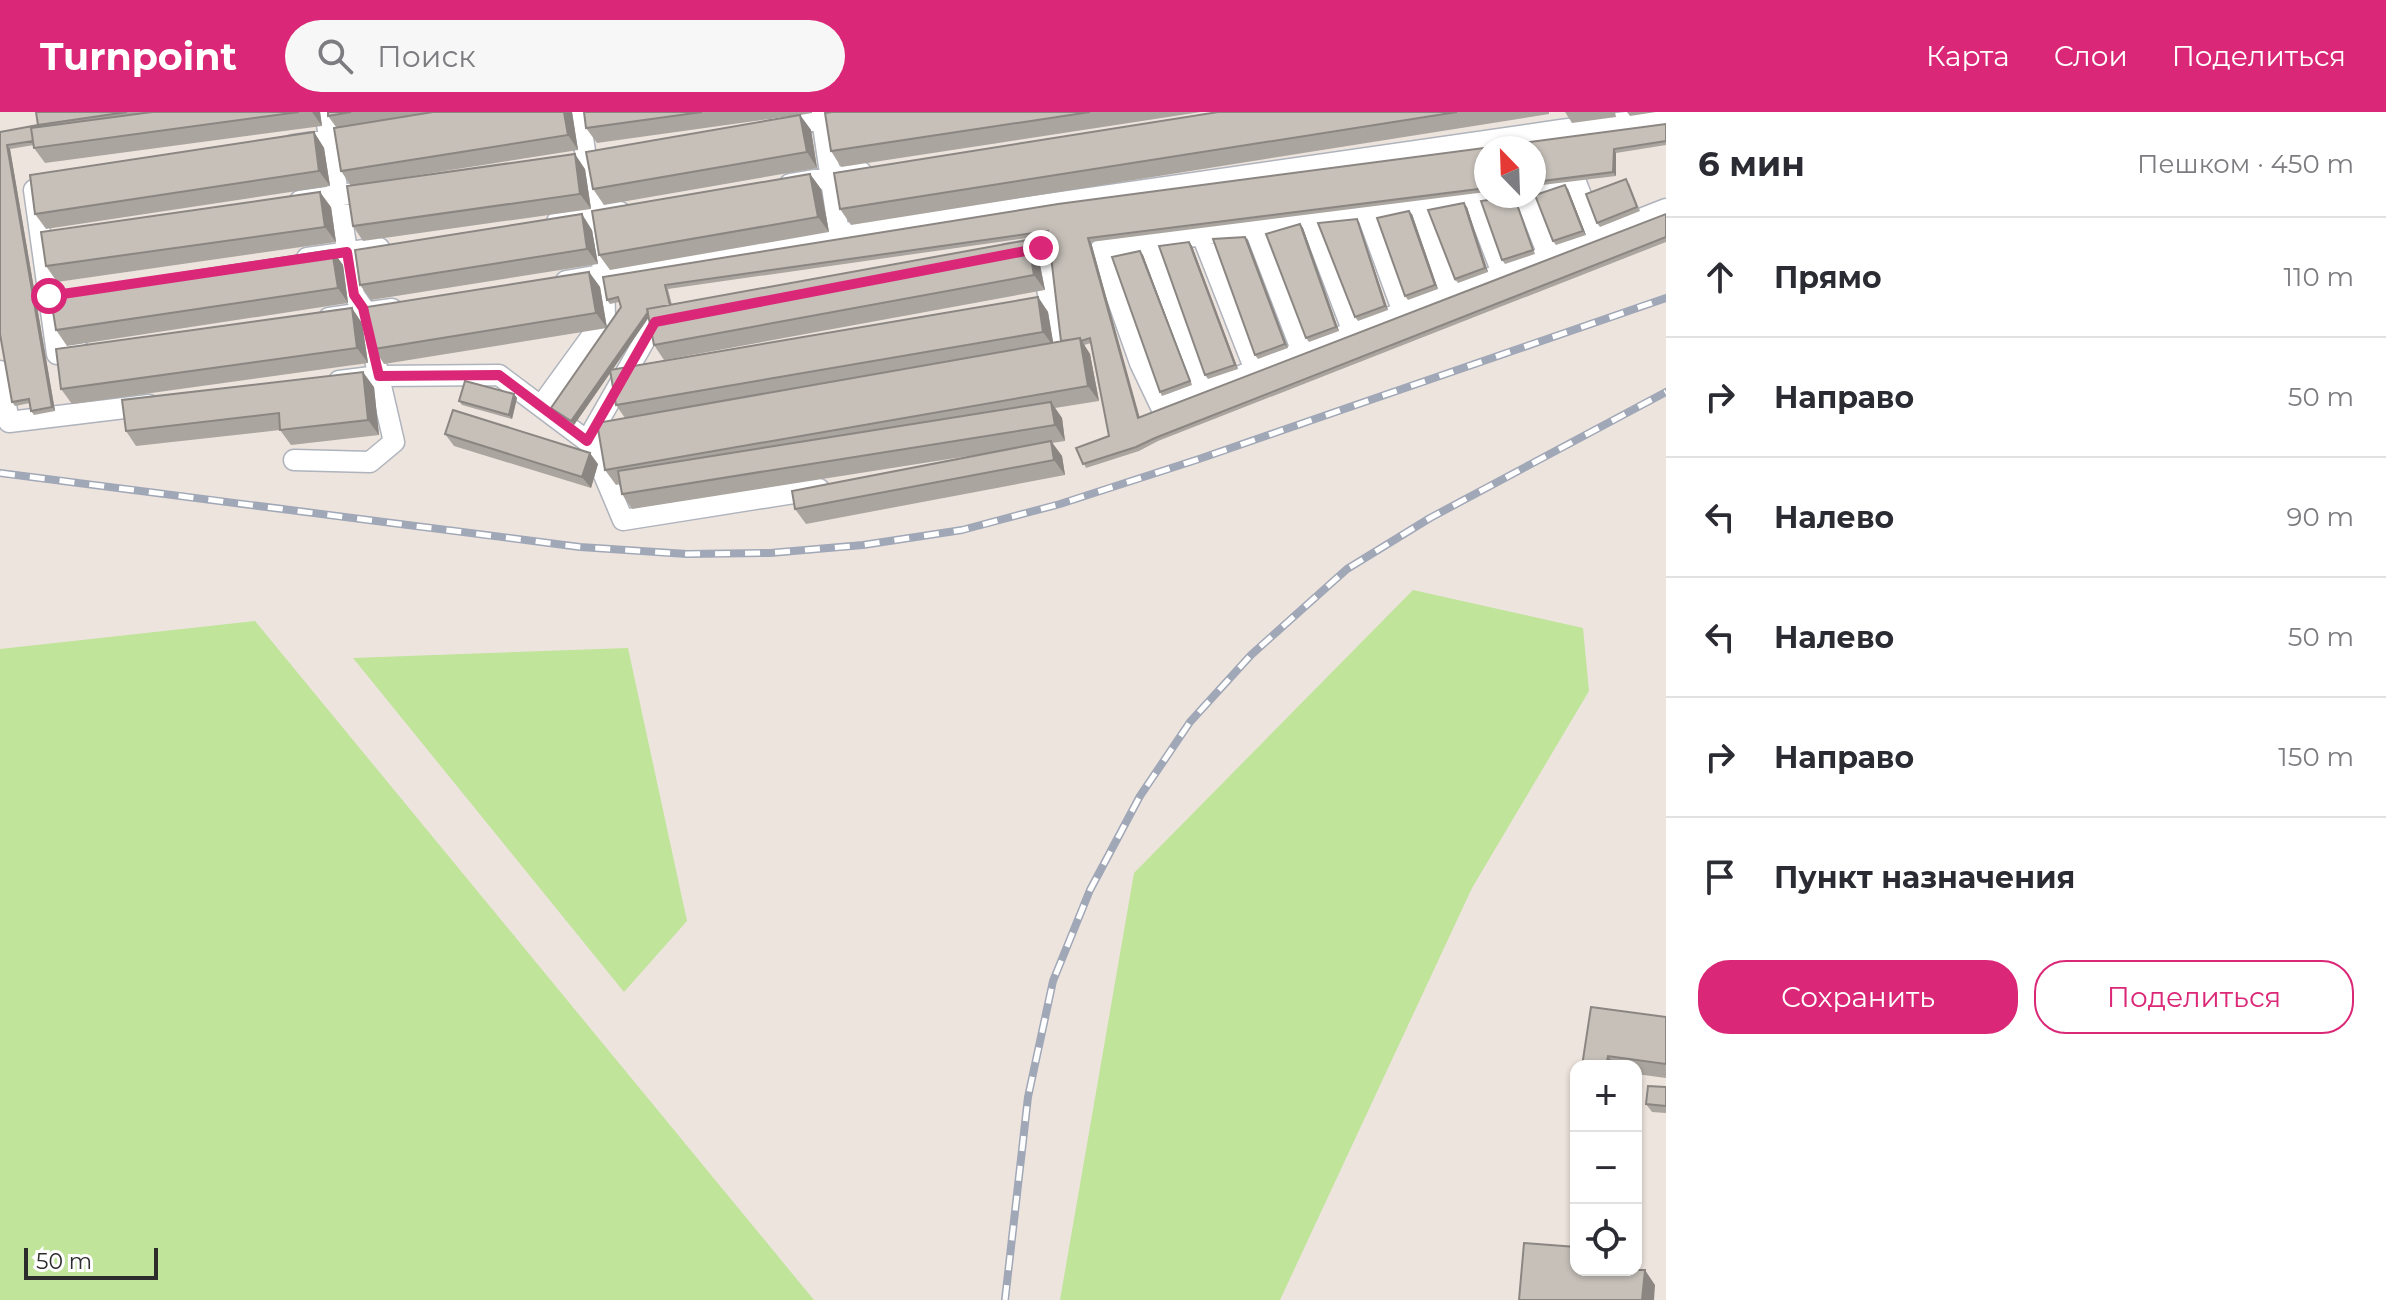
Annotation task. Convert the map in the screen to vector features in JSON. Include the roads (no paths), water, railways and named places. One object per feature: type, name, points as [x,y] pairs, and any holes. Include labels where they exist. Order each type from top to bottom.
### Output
[{"type":"lane","points":[[294,460],[370,462],[394,442],[365,313],[354,295],[325,112]]},
{"type":"lane","points":[[541,406],[605,318],[604,275],[579,112]]},
{"type":"lane","points":[[759,129],[822,115],[865,112]]},
{"type":"lane","points":[[822,115],[839,234]]},
{"type":"lane","points":[[544,284],[839,234],[1560,121],[1666,117]]},
{"type":"lane","points":[[267,149],[376,132]]},
{"type":"lane","points":[[768,187],[878,169]]},
{"type":"lane","points":[[48,179],[32,181],[48,238],[56,295],[57,354],[103,348]]},
{"type":"lane","points":[[1546,184],[1575,180],[1597,236]]},
{"type":"lane","points":[[276,205],[400,186]]},
{"type":"lane","points":[[1474,195],[1100,250],[1140,363],[1161,407],[1666,209]]},
{"type":"lane","points":[[1417,203],[1449,294]]},
{"type":"lane","points":[[533,225],[642,208]]},
{"type":"lane","points":[[1483,208],[1502,273]]},
{"type":"lane","points":[[1530,208],[1548,255]]},
{"type":"lane","points":[[1366,211],[1403,312]]},
{"type":"lane","points":[[1310,219],[1353,332]]},
{"type":"lane","points":[[1254,227],[1302,352]]},
{"type":"lane","points":[[1202,235],[1255,370]]},
{"type":"lane","points":[[1149,243],[1204,391]]},
{"type":"lane","points":[[284,261],[394,245]]},
{"type":"lane","points":[[994,257],[1041,248],[1041,299],[1057,354],[1026,359]]},
{"type":"lane","points":[[303,321],[410,306]]},
{"type":"lane","points":[[589,436],[655,322],[701,313]]},
{"type":"lane","points":[[626,373],[657,367]]},
{"type":"lane","points":[[0,371],[9,422],[163,403]]},
{"type":"lane","points":[[317,383],[379,376],[499,375],[589,436],[618,488],[623,520],[841,486]]},
{"type":"lane","points":[[589,436],[623,427]]},
{"type":"railway","points":[[0,473],[580,547],[687,554],[770,553],[863,545],[962,530],[1060,504],[1666,298]]},
{"type":"railway","points":[[1005,1300],[1028,1097],[1053,981],[1090,890],[1140,796],[1190,722],[1251,655],[1347,569],[1430,518],[1666,392]]}]
